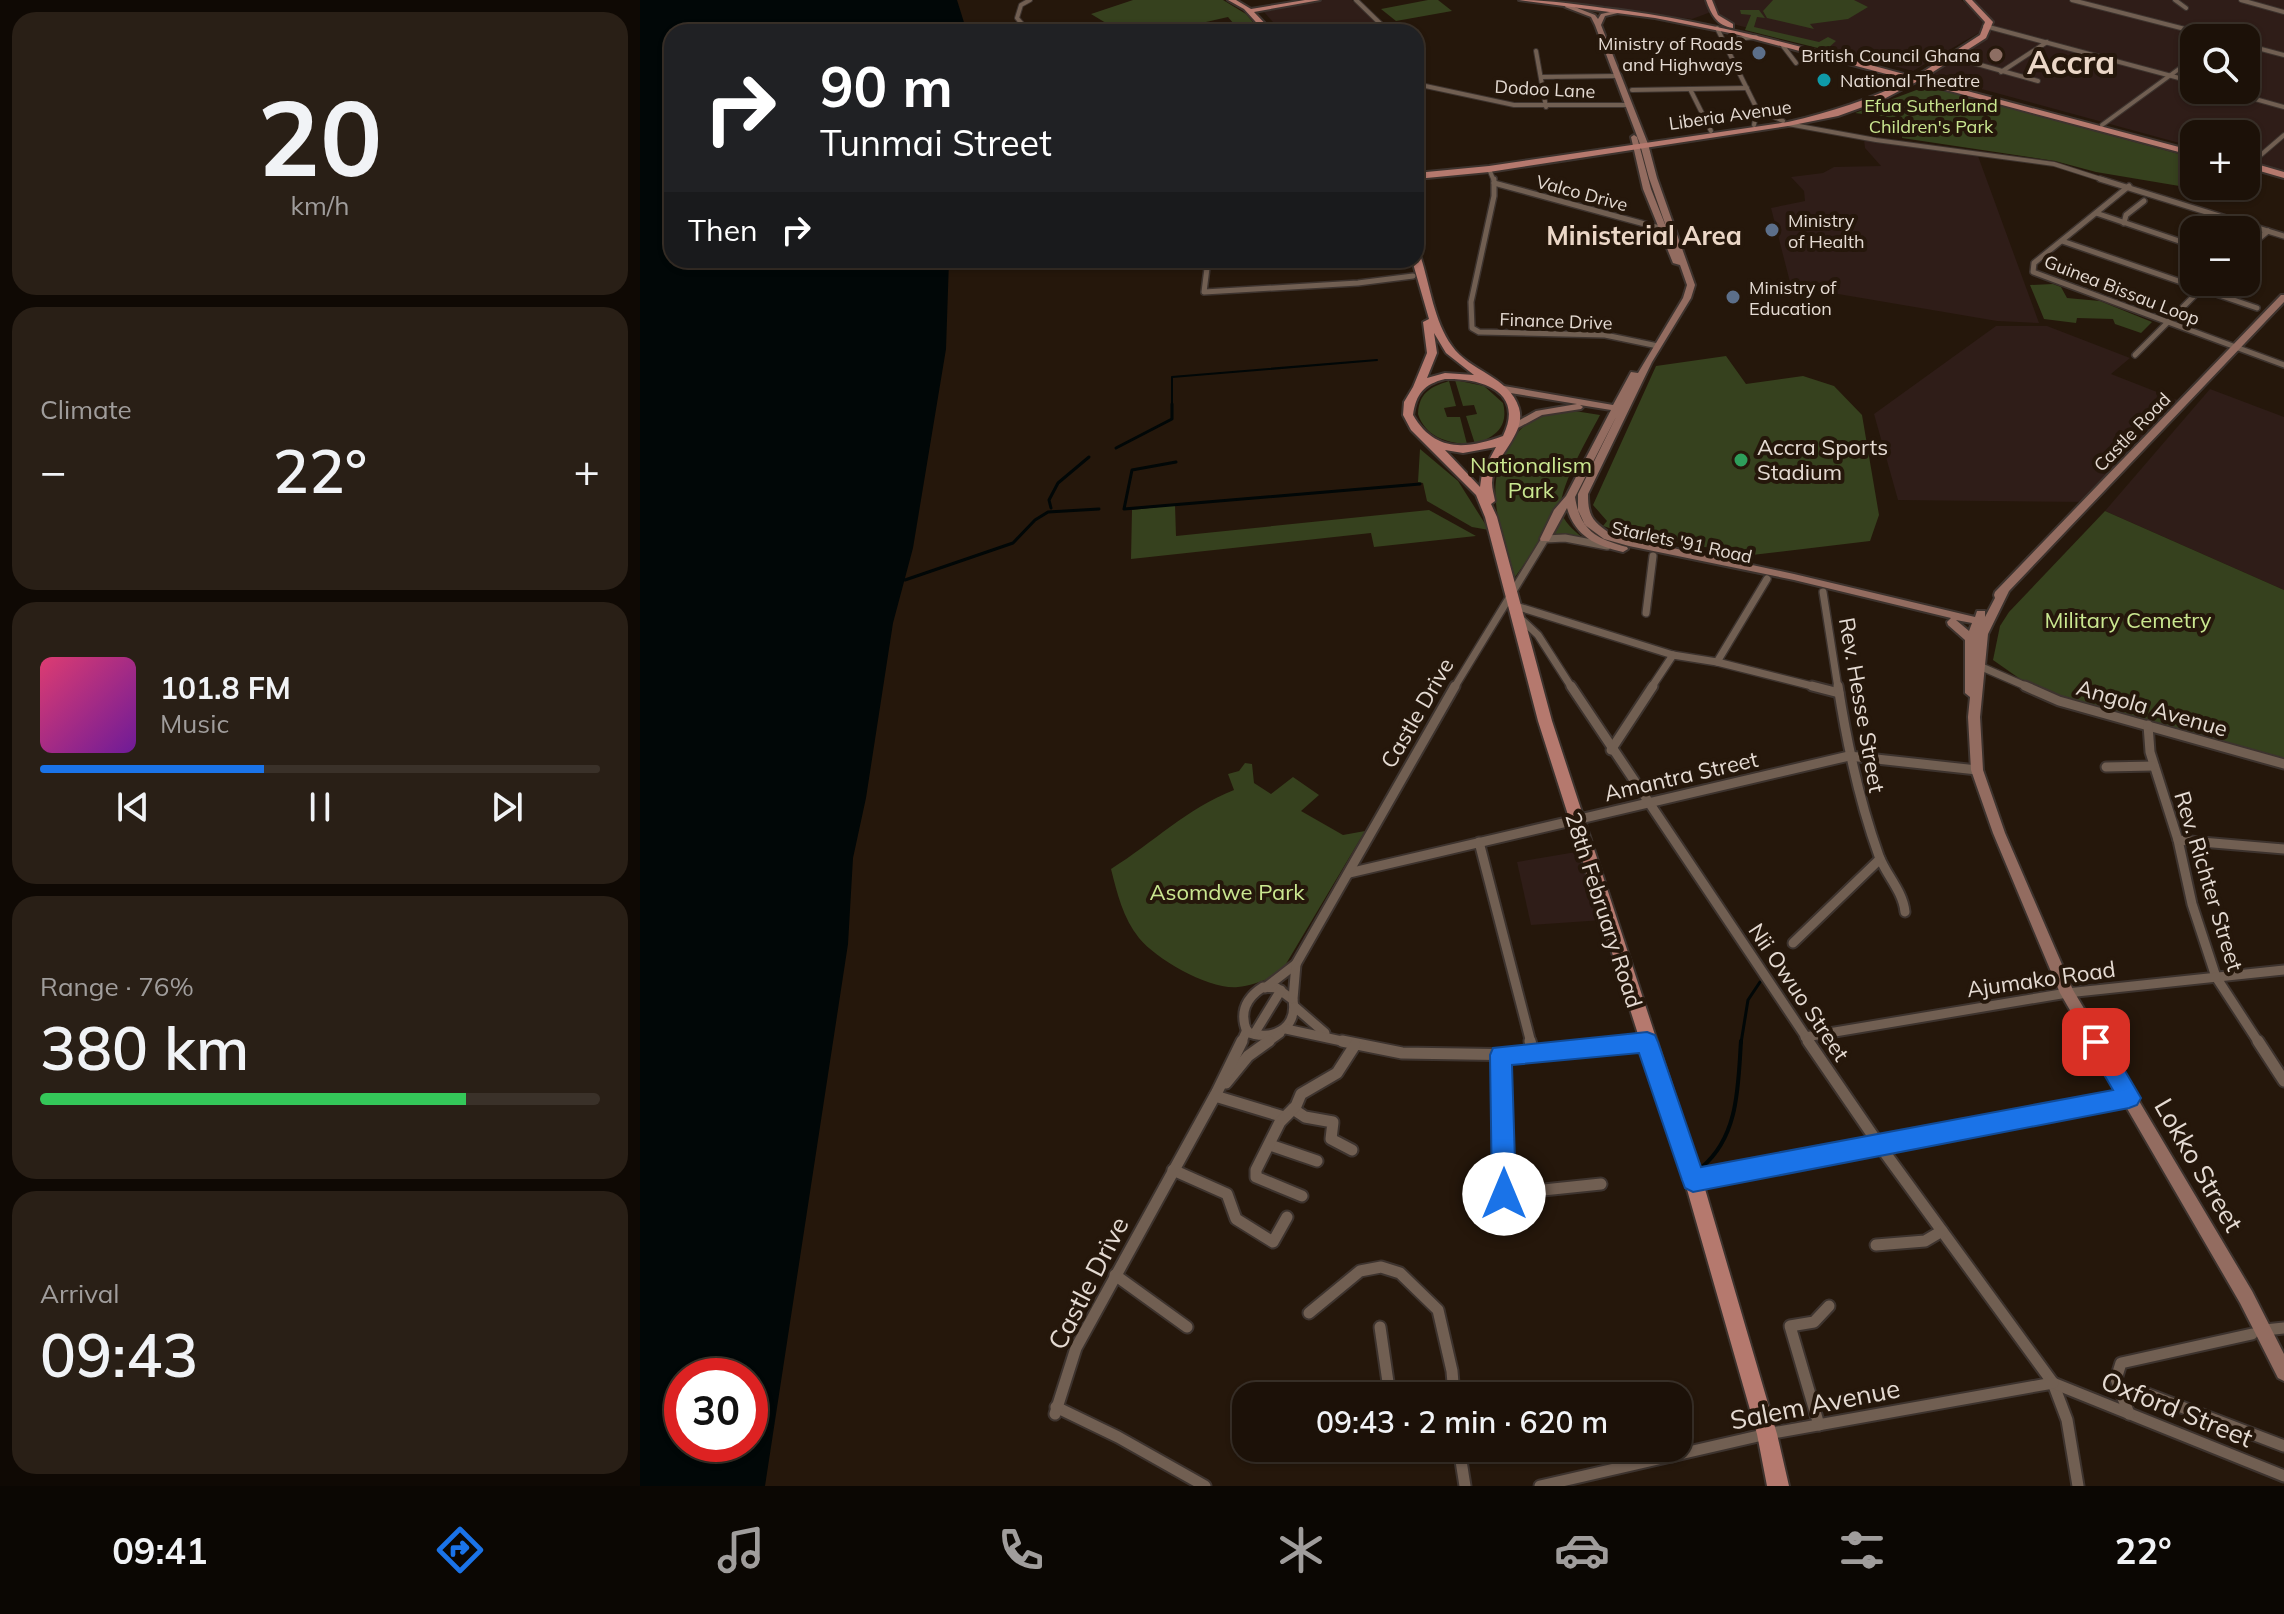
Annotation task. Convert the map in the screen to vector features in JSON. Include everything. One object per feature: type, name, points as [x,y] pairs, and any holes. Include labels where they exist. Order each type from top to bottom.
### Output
[{"type":"main road","points":[[1231,0],[1251,9],[1263,24]]},
{"type":"main road","points":[[1240,0],[1268,24]]},
{"type":"main road","points":[[1251,9],[1298,0]]},
{"type":"main road","points":[[1251,9],[1317,0]]},
{"type":"main road","points":[[1522,0],[1655,16],[1757,37],[1916,76],[2180,148]]},
{"type":"main road","points":[[1965,0],[1983,17],[1987,26]]},
{"type":"main road","points":[[1655,16],[1691,17],[1703,14],[1710,3]]},
{"type":"main road","points":[[1710,3],[1717,19],[1737,28],[2180,148]]},
{"type":"main road","points":[[1567,6],[1593,16],[1598,25]]},
{"type":"main road","points":[[1598,25],[1603,15],[1619,12]]},
{"type":"main road","name":"Starlets '91 Road","points":[[1598,25],[1691,285],[1616,411],[1594,460],[1582,502],[1585,517],[1608,537],[1629,543],[1951,618],[1978,628]]},
{"type":"main road","name":"Liberia Avenue","points":[[1424,174],[1489,169],[1641,141],[1786,122],[1851,105],[1952,57],[1983,36],[1987,26]]},
{"type":"main road","name":"Liberia Avenue","points":[[1424,174],[1754,125],[1786,122],[1801,125],[1855,108],[1899,88],[1977,37],[1987,26]]},
{"type":"main road","points":[[1899,88],[1941,85]]},
{"type":"main road","name":"Starlets '91 Road","points":[[1641,141],[1661,225],[1684,285],[1655,345]]},
{"type":"main road","points":[[2260,169],[2284,177]]},
{"type":"main road","points":[[1661,225],[1668,233],[1675,234]]},
{"type":"main road","points":[[1410,268],[1433,347],[1418,386],[1411,395],[1408,415],[1419,434],[1443,447],[1472,450],[1505,439]]},
{"type":"main road","points":[[1419,268],[1444,342],[1451,352],[1486,381],[1498,388],[1616,411]]},
{"type":"main road","name":"Castle Road","points":[[1978,628],[1986,607],[2284,297]]},
{"type":"main road","points":[[1418,386],[1449,375],[1486,381]]},
{"type":"main road","points":[[1498,388],[1513,406],[1514,427]]},
{"type":"main road","name":"28th February Road","points":[[1491,517],[1486,478],[1495,454],[1514,427],[1527,418],[1554,408],[1600,408]]},
{"type":"main road","points":[[1600,408],[1616,411]]},
{"type":"main road","name":"28th February Road","points":[[1431,442],[1481,494],[1491,517],[1513,590],[1545,721],[1693,1180],[1767,1434],[1778,1486]]},
{"type":"main road","name":"Starlets '91 Road","points":[[1594,460],[1570,497],[1571,510],[1577,525],[1607,546],[1723,566],[1823,592],[1951,618]]},
{"type":"main road","points":[[1545,539],[1559,510],[1570,497]]},
{"type":"main road","name":"Castle Road","points":[[1978,628],[2004,591]]},
{"type":"main road","points":[[1951,618],[1986,607]]},
{"type":"main road","points":[[1951,618],[1978,628]]},
{"type":"main road","name":"Lokko Street","points":[[1978,628],[1971,709],[1977,770],[1999,833],[2067,993],[2284,1372]]},
{"type":"street","points":[[1022,24],[1017,18],[1021,5],[1030,0]]},
{"type":"street","points":[[1356,0],[1381,24]]},
{"type":"street","points":[[2072,0],[2180,28]]},
{"type":"street","points":[[2088,4],[2095,0]]},
{"type":"street","points":[[2175,0],[2186,8]]},
{"type":"street","points":[[2241,0],[2284,12]]},
{"type":"street","points":[[1987,26],[2180,78]]},
{"type":"street","points":[[1717,28],[1757,109],[1754,125]]},
{"type":"street","points":[[1727,49],[1733,39],[1757,37]]},
{"type":"street","points":[[1995,73],[2047,42]]},
{"type":"street","points":[[1783,46],[1796,63]]},
{"type":"street","points":[[2260,49],[2284,55]]},
{"type":"street","points":[[1536,51],[1546,107]]},
{"type":"street","points":[[1952,57],[2038,81]]},
{"type":"street","points":[[2102,125],[2180,69]]},
{"type":"street","points":[[1541,77],[1617,76]]},
{"type":"street","name":"Dodoo Lane","points":[[1424,86],[1497,103],[1546,107],[1627,105]]},
{"type":"street","points":[[1632,90],[1747,88]]},
{"type":"street","points":[[1690,89],[1711,131]]},
{"type":"street","points":[[2260,100],[2284,107]]},
{"type":"street","points":[[1757,109],[1786,122]]},
{"type":"street","points":[[1801,125],[2038,161],[2129,186],[2284,236]]},
{"type":"street","points":[[2260,156],[2284,135]]},
{"type":"street","points":[[1489,169],[1494,183]]},
{"type":"street","name":"Valco Drive","points":[[1494,183],[1661,225]]},
{"type":"street","name":"Finance Drive","points":[[1494,183],[1471,302],[1472,328],[1482,332],[1605,335],[1655,345]]},
{"type":"street","name":"Guinea Bissau Loop","points":[[2129,186],[2034,263],[2031,269],[2036,274],[2284,365]]},
{"type":"street","points":[[2124,223],[2123,219],[2144,201]]},
{"type":"street","points":[[2096,213],[2180,241]]},
{"type":"street","points":[[2260,238],[2268,231]]},
{"type":"street","points":[[2062,241],[2180,283]]},
{"type":"street","points":[[1207,268],[1204,292],[1358,283],[1413,276]]},
{"type":"street","points":[[2135,355],[2193,296]]},
{"type":"street","points":[[2218,296],[2257,308]]},
{"type":"street","points":[[1545,539],[1565,538],[1607,546]]},
{"type":"street","name":"Castle Drive","points":[[1251,1032],[1241,1018],[1243,1004],[1256,991],[1265,988],[1296,964],[1545,539]]},
{"type":"street","points":[[1646,613],[1653,556]]},
{"type":"street","points":[[1717,662],[1767,579]]},
{"type":"street","name":"Rev. Hesse Street","points":[[1823,592],[1849,756],[1880,859],[1904,902],[1905,912]]},
{"type":"street","points":[[1518,613],[1673,655],[1717,662],[1839,693]]},
{"type":"street","name":"Nii Owuo Street","points":[[1518,613],[1538,635],[1611,750],[1880,1146],[2053,1383],[2067,1420],[2078,1486]]},
{"type":"street","points":[[1611,750],[1673,655]]},
{"type":"street","name":"Angola Avenue","points":[[1977,661],[2013,682],[2059,701],[2284,764]]},
{"type":"street","name":"Rev. Richter Street","points":[[2148,725],[2147,741],[2178,840],[2192,904],[2216,977],[2284,1081]]},
{"type":"street","name":"Amantra Street","points":[[1349,873],[1849,756],[1977,770]]},
{"type":"street","points":[[2106,767],[2154,766]]},
{"type":"street","points":[[2178,840],[2284,849]]},
{"type":"street","points":[[1479,842],[1534,1055]]},
{"type":"street","points":[[1793,943],[1880,859]]},
{"type":"street","name":"Castle Drive","points":[[1216,1094],[1249,1054],[1283,1031],[1293,1019],[1296,964]]},
{"type":"street","name":"Ajumako Road","points":[[1805,1037],[2067,993],[2284,970]]},
{"type":"street","points":[[1265,988],[1281,990],[1329,1036]]},
{"type":"street","name":"Castle Drive","points":[[1205,1486],[1118,1437],[1056,1410],[1076,1348],[1115,1275],[1251,1032],[1281,990]]},
{"type":"street","points":[[1251,1032],[1272,1036],[1283,1031],[1329,1036],[1355,1045],[1402,1053],[1534,1055],[1647,1042]]},
{"type":"street","points":[[1302,1196],[1256,1177],[1258,1164],[1304,1090],[1344,1066],[1355,1045]]},
{"type":"street","points":[[1501,1055],[1504,1194],[1601,1184]]},
{"type":"street","points":[[1216,1094],[1333,1122],[1331,1139],[1352,1150]]},
{"type":"street","points":[[1693,1180],[2129,1098]]},
{"type":"street","points":[[1270,1145],[1317,1161]]},
{"type":"street","points":[[1173,1170],[1227,1194],[1227,1207],[1232,1216],[1273,1242],[1287,1217]]},
{"type":"street","points":[[1876,1245],[1925,1241],[1942,1231]]},
{"type":"street","points":[[1309,1313],[1360,1271],[1381,1267],[1400,1273],[1438,1310],[1453,1382]]},
{"type":"street","points":[[1115,1275],[1187,1327]]},
{"type":"street","points":[[1819,1425],[1790,1326],[1814,1322],[1829,1306]]},
{"type":"street","points":[[1380,1327],[1386,1382]]},
{"type":"street","points":[[2129,1414],[2116,1379],[2121,1363],[2284,1328]]},
{"type":"street","name":"Salem Avenue","points":[[1540,1486],[1767,1434],[2053,1383]]},
{"type":"street","name":"Oxford Street","points":[[2053,1383],[2284,1476]]},
{"type":"street","points":[[2142,1392],[2284,1446]]},
{"type":"street","points":[[1461,1462],[1465,1486]]},
{"type":"shaded area","points":[[640,0],[957,0],[964,24],[664,24],[664,268],[949,268],[946,349],[913,548],[893,623],[866,798],[853,858],[848,944],[765,1486],[640,1486]]},
{"type":"shaded area","points":[[1323,0],[1352,0],[1378,24],[1275,24],[1264,12]]},
{"type":"shaded area","points":[[1532,0],[1706,0],[1711,12],[1692,19]]},
{"type":"shaded area","points":[[1713,0],[1961,0],[1978,14],[1984,24],[1980,32],[1913,71],[1733,24],[1717,12]]},
{"type":"shaded area","points":[[1971,0],[2284,0],[2284,172],[2260,165],[2260,120],[2180,120],[2180,143],[1930,75],[1985,38],[1993,23],[1985,11]]},
{"type":"shaded area","points":[[1864,140],[1978,156],[2039,323],[1997,321],[1791,286],[1771,208],[1805,201],[1804,191],[1791,177],[1823,173],[1834,167],[1881,166],[1865,148]]},
{"type":"shaded area","points":[[1996,326],[2047,326],[2130,358],[2111,374],[2180,401],[2089,502],[1898,500],[1874,414]]},
{"type":"shaded area","points":[[2210,389],[2284,417],[2284,590],[2105,511]]},
{"type":"shaded area","points":[[1582,851],[1603,920],[1531,925],[1517,862]]},
{"type":"green space","points":[[1133,0],[1223,0],[1246,14],[1255,24],[1234,24],[1228,17],[1197,24],[1108,24],[1091,14]]},
{"type":"green space","points":[[1438,0],[1452,11],[1396,21],[1381,9]]},
{"type":"green space","points":[[1773,0],[1854,0],[1868,7],[1848,19],[1810,24],[1814,29],[1767,18],[1763,11]]},
{"type":"green space","points":[[1740,10],[1759,10],[1765,18],[1757,17],[1754,27],[1819,42],[1828,37],[1836,41],[1826,50],[1745,30],[1751,15],[1741,14]]},
{"type":"green space","name":"Efua Sutherland Children's Park","points":[[1927,86],[2180,154],[2180,186],[2096,172],[2055,161],[1902,138],[1904,119],[1855,113]]},
{"type":"green space","points":[[2053,284],[2061,287],[2067,298],[2100,301],[2152,322],[2141,333],[2115,324],[2113,319],[2077,318],[2076,323],[2044,319],[2030,285]]},
{"type":"green space","name":"Accra Sports Stadium","points":[[1726,356],[1746,384],[1803,376],[1834,386],[1862,415],[1879,515],[1870,541],[1752,555],[1628,534],[1603,526],[1607,521],[1593,505],[1656,366]]},
{"type":"green space","points":[[1455,380],[1484,386],[1503,403],[1502,425],[1489,438],[1475,444],[1466,416],[1477,414],[1474,405],[1463,406]]},
{"type":"green space","points":[[1449,381],[1456,406],[1444,408],[1447,417],[1460,417],[1467,444],[1437,437],[1421,422],[1418,414],[1423,396]]},
{"type":"green space","name":"Nationalism Park","points":[[1562,409],[1600,415],[1567,480],[1561,506],[1566,522],[1584,539],[1563,534],[1544,537],[1515,577],[1497,511],[1495,494],[1500,462],[1524,426],[1537,417]]},
{"type":"green space","points":[[1420,449],[1458,481],[1489,530],[1472,527],[1427,501],[1423,483],[1418,482]]},
{"type":"green space","points":[[1175,505],[1176,536],[1429,510],[1476,536],[1374,547],[1371,533],[1131,559],[1132,510]]},
{"type":"green space","name":"Military Cemetry","points":[[2105,511],[2284,590],[2284,759],[2033,688],[1993,660],[2000,626],[2009,612]]},
{"type":"green space","name":"Asomdwe Park","points":[[1245,763],[1252,764],[1254,783],[1271,794],[1293,777],[1319,795],[1301,811],[1343,835],[1365,831],[1280,974],[1248,985],[1226,987],[1185,972],[1147,947],[1125,914],[1111,869],[1185,816],[1234,790],[1228,774],[1239,771]]},
{"type":"waterway","points":[[1116,448],[1172,419],[1172,377],[1377,360]]},
{"type":"waterway","points":[[1051,508],[1049,500],[1058,483],[1089,457]]},
{"type":"waterway","points":[[1176,462],[1132,470],[1124,509],[1420,484]]},
{"type":"waterway","points":[[905,580],[1013,543],[1035,520],[1048,512],[1099,509]]},
{"type":"waterway","points":[[1741,1043],[1748,1000],[1760,982]]},
{"type":"waterway","points":[[1702,1167],[1714,1154],[1730,1125],[1737,1092],[1741,1041]]},
{"type":"place","name":"Ministry of Roads and Highways","points":[[1759,53]]},
{"type":"place","name":"British Council Ghana","points":[[1996,55]]},
{"type":"place","name":"National Theatre","points":[[1824,80]]},
{"type":"place","name":"Ministry of Health","points":[[1772,230]]},
{"type":"place","name":"Ministry of Education","points":[[1733,297]]},
{"type":"place","name":"Accra Sports Stadium","points":[[1741,460]]},
{"type":"district","name":"Accra","points":[[2071,62]]},
{"type":"district","name":"Ministerial Area","points":[[1644,235]]},
{"type":"route","points":[[1504,1194],[1501,1055],[1534,1055],[1647,1042],[1693,1180],[2129,1098],[2096,1042]]}]
